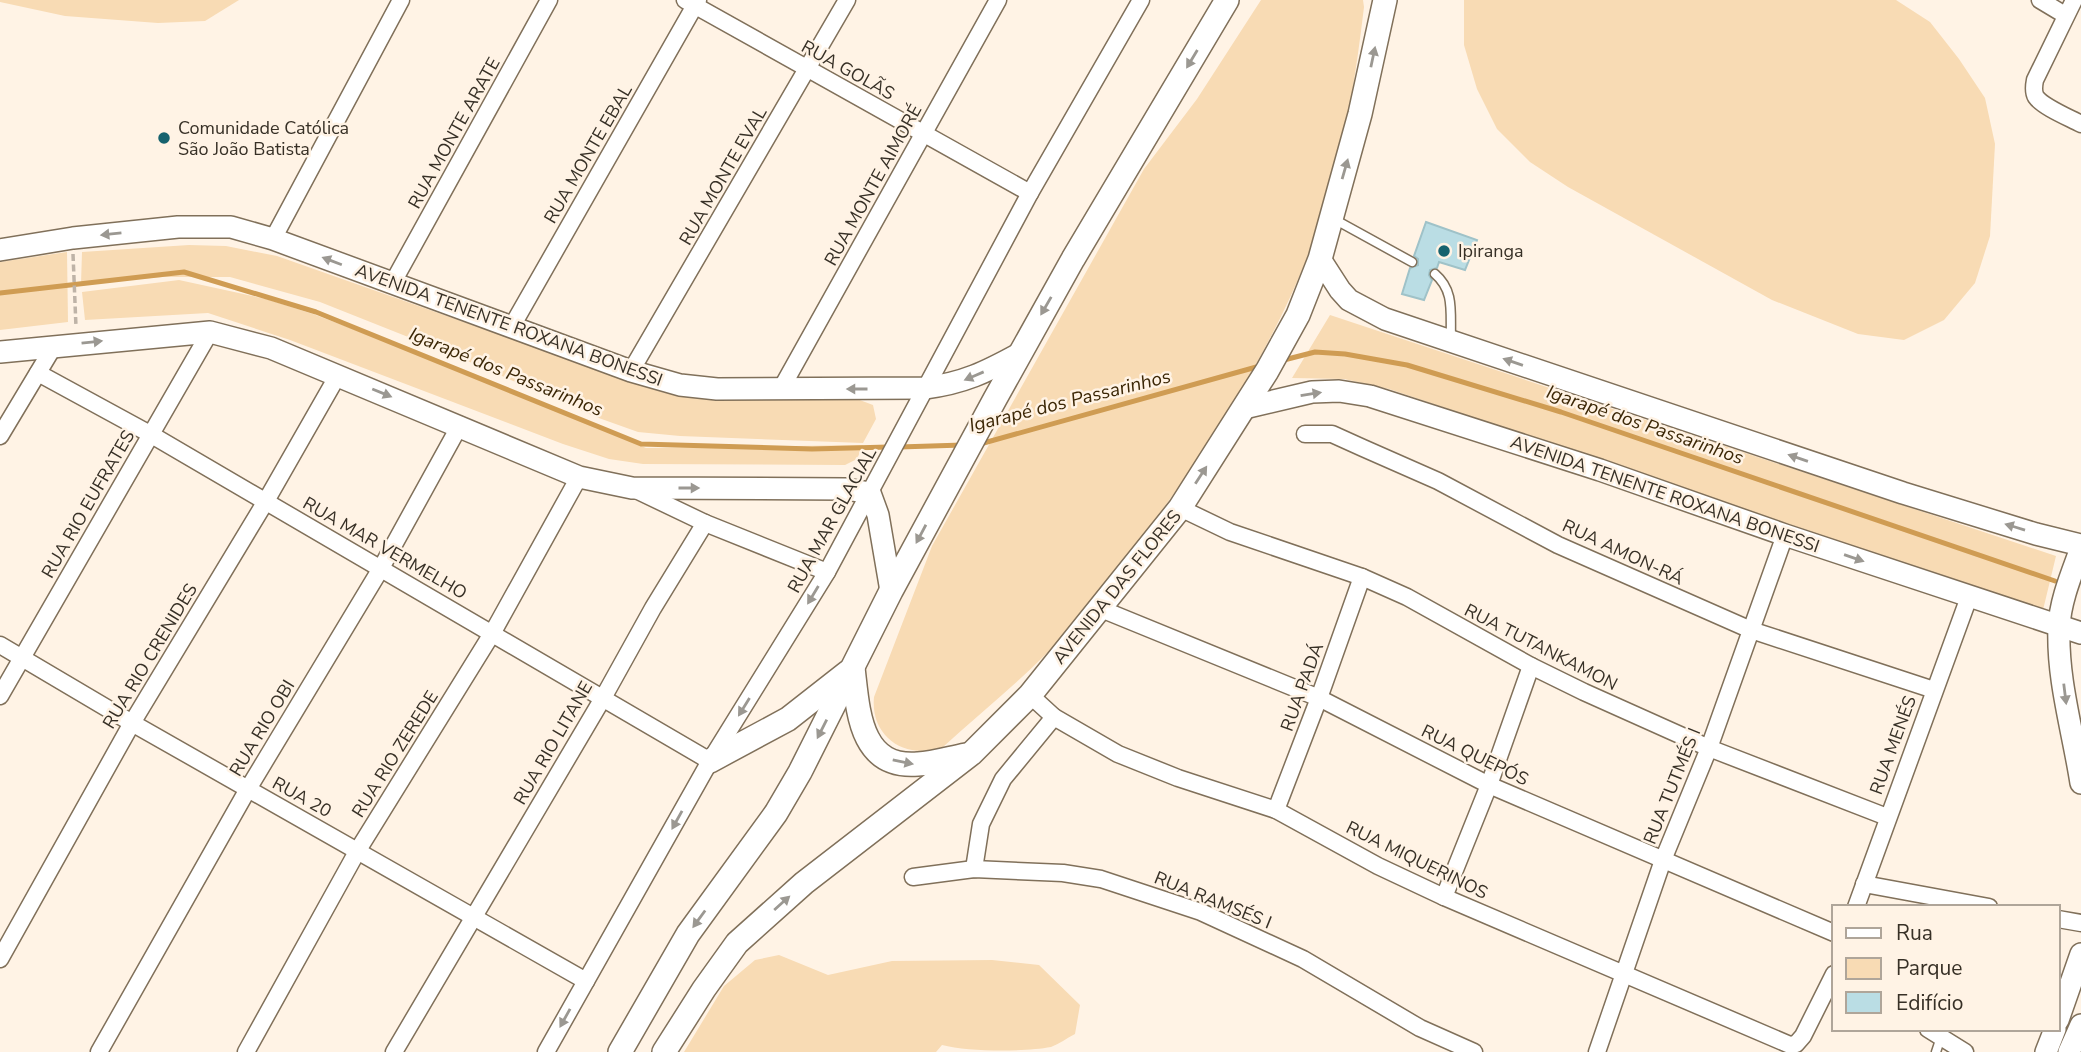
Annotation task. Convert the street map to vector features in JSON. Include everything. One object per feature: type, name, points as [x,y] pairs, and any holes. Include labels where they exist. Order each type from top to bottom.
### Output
[{"type":"main road","points":[[620,1052],[688,934],[776,813],[800,772],[891,591],[995,399],[1227,0]]},
{"type":"main road","name":"AVENIDA DAS FLORES","points":[[664,1052],[737,943],[804,883],[971,754],[1030,695],[1180,508],[1267,371],[1298,315],[1320,258],[1360,114],[1384,1]]},
{"type":"main road","points":[[710,761],[788,719],[853,668]]},
{"type":"main road","points":[[853,668],[859,715],[865,737],[880,755],[899,762],[916,764],[971,754]]},
{"type":"street","points":[[273,239],[401,0]]},
{"type":"street","name":"RUA MONTE ARATE","points":[[392,284],[549,0]]},
{"type":"street","name":"RUA MONTE EVAL","points":[[631,371],[847,0]]},
{"type":"street","name":"RUA MONTE AIMORÉ","points":[[780,389],[998,0]]},
{"type":"street","name":"RUA MAR GLACIAL","points":[[546,1052],[710,761],[827,572],[1030,193],[1140,0]]},
{"type":"street","points":[[2040,0],[2065,15]]},
{"type":"street","points":[[2074,0],[2035,80],[2035,96],[2081,124]]},
{"type":"street","name":"RUA GOLÃS","points":[[693,2],[808,70],[1030,193]]},
{"type":"street","name":"RUA MONTE EBAL","points":[[511,328],[693,2]]},
{"type":"street","name":"AVENIDA TENENTE ROXANA BONESSI","points":[[0,250],[73,238],[178,227],[231,227],[273,239],[631,371],[680,385],[780,389],[926,388],[955,384],[1020,354]]},
{"type":"street","points":[[1320,258],[1339,290],[1349,300],[1385,318],[1903,493],[2081,547],[2069,582],[2059,626],[2066,702],[2081,783]]},
{"type":"street","points":[[0,352],[210,332],[271,348],[579,477],[632,488],[846,489],[870,493],[878,515],[891,591]]},
{"type":"street","name":"RUA RIO EUFRATES","points":[[0,696],[210,332]]},
{"type":"street","points":[[0,436],[54,346]]},
{"type":"street","name":"RUA MAR VERMELHO","points":[[38,373],[150,434],[380,570],[493,632],[710,761]]},
{"type":"street","name":"RUA RIO CRENIDES","points":[[0,960],[132,723],[266,501],[338,375]]},
{"type":"street","name":"AVENIDA TENENTE ROXANA BONESSI","points":[[1244,408],[1312,392],[1339,391],[1370,396],[1600,470],[1785,535],[2081,633]]},
{"type":"street","name":"RUA RIO OBI","points":[[99,1052],[248,789],[380,570],[460,425]]},
{"type":"street","name":"RUA AMON-RÁ","points":[[1305,434],[1332,434],[1438,481],[1558,545],[1751,630],[1934,690]]},
{"type":"street","name":"RUA RIO ZEREDE","points":[[246,1052],[358,850],[493,632],[579,477]]},
{"type":"street","points":[[632,488],[705,523],[827,572]]},
{"type":"street","name":"RUA TUTANKAMON","points":[[1180,508],[1230,532],[1362,577],[1407,597],[1531,666],[1709,748],[1887,817]]},
{"type":"street","name":"RUA RIO LITANE","points":[[394,1052],[705,523]]},
{"type":"street","name":"RUA TUTMÉS I","points":[[1597,1052],[1663,860],[1709,748],[1785,535]]},
{"type":"street","name":"RUA PADÁ","points":[[1276,810],[1320,698],[1362,577]]},
{"type":"street","name":"RUA MENÉS","points":[[1857,905],[1969,597]]},
{"type":"street","name":"RUA QUEPÓS","points":[[1101,609],[1320,698],[1489,785],[1832,932]]},
{"type":"street","name":"RUA 20","points":[[0,645],[586,981]]},
{"type":"street","points":[[1444,897],[1489,785],[1531,666]]},
{"type":"street","name":"RUA MIQUERINOS","points":[[1030,695],[1054,717],[1139,763],[1276,810],[1378,866],[1444,897],[1790,1045],[1796,1044],[1803,1036],[1832,978]]},
{"type":"street","points":[[974,869],[981,824],[1003,779],[1054,717]]},
{"type":"street","name":"RUA RAMSÉS I","points":[[913,877],[974,869],[1063,873],[1101,879],[1201,912],[1303,959],[1420,1028],[1474,1052]]},
{"type":"street","points":[[1864,884],[1978,905]]},
{"type":"street","points":[[2060,919],[2081,923]]},
{"type":"street","points":[[2060,1015],[2081,954]]},
{"type":"street","points":[[2069,1052],[2081,1025]]},
{"type":"street","points":[[2046,1052],[2054,1031]]},
{"type":"street","points":[[1935,1039],[1965,1052]]},
{"type":"lane","points":[[1331,217],[1412,262]]},
{"type":"lane","points":[[1435,274],[1449,291],[1452,341]]},
{"type":"path","points":[[74,258],[76,327]]},
{"type":"green space","points":[[0,0],[239,0],[205,21],[158,23],[65,16]]},
{"type":"green space","points":[[1261,0],[1363,0],[1364,7],[1350,107],[1333,180],[1309,253],[1288,302],[1264,350],[1207,445],[1145,534],[1063,636],[1020,679],[943,747],[929,751],[904,748],[884,734],[878,724],[874,697],[932,546],[1144,169],[1197,99]]},
{"type":"green space","points":[[1464,0],[1896,0],[1930,22],[1985,98],[1995,144],[1990,236],[1975,283],[1944,320],[1904,340],[1858,334],[1772,300],[1568,187],[1530,162],[1497,129],[1477,89],[1464,45]]},
{"type":"green space","points":[[189,245],[226,246],[277,256],[665,393],[857,399],[873,405],[876,419],[863,443],[638,432],[320,302],[230,277],[163,277],[81,284],[82,252]]},
{"type":"green space","points":[[67,252],[68,322],[0,330],[0,262]]},
{"type":"green space","points":[[179,280],[266,299],[313,314],[464,371],[646,448],[863,445],[857,459],[845,465],[643,464],[609,459],[290,340],[208,313],[85,320],[82,292]]},
{"type":"green space","points":[[1330,315],[2056,556],[2043,610],[1389,389],[1344,379],[1292,378]]},
{"type":"green space","points":[[779,955],[828,975],[892,961],[992,960],[1039,965],[1080,1005],[1075,1034],[1051,1047],[1026,1050],[981,1050],[942,1045],[936,1052],[684,1052],[724,986],[755,960]]},
{"type":"building","name":"Ipiranga","points":[[1426,222],[1477,240],[1465,270],[1439,262],[1437,268],[1430,270],[1432,280],[1424,300],[1402,294],[1410,268],[1418,265],[1418,259],[1414,256]]},
{"type":"waterway","name":"Igarapé dos Passarinhos","points":[[0,293],[184,272],[316,312],[641,444],[812,449],[889,447]]},
{"type":"waterway","name":"Igarapé dos Passarinhos","points":[[1280,361],[1315,352],[1345,354],[1407,365],[1561,412],[2055,581]]},
{"type":"waterway","name":"Igarapé dos Passarinhos","points":[[980,444],[1260,366]]},
{"type":"waterway","name":"Igarapé dos Passarinhos","points":[[899,447],[963,445]]},
{"type":"place","name":"Comunidade Católica São João Batista","points":[[164,138]]},
{"type":"place","name":"Ipiranga","points":[[1444,251]]}]
